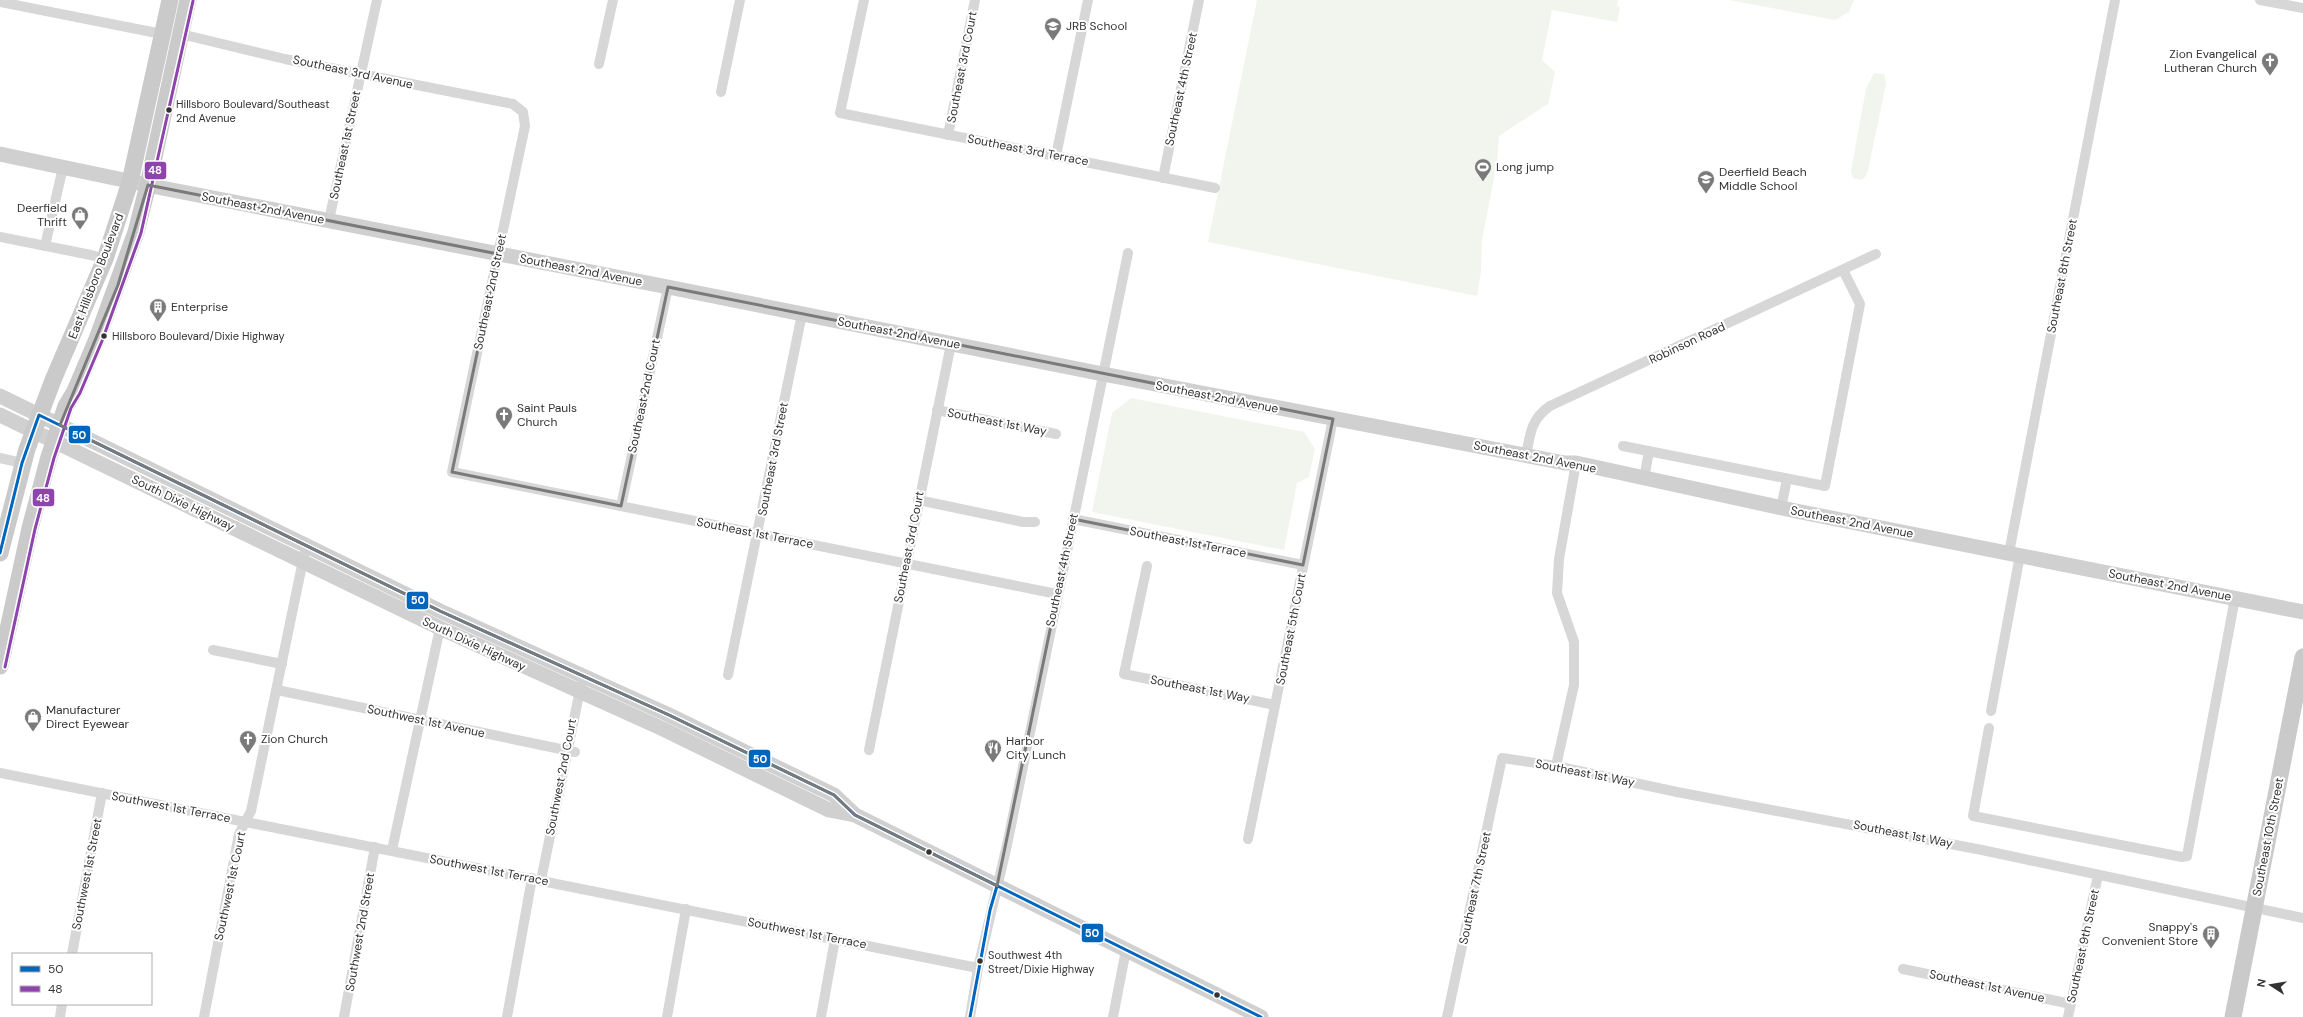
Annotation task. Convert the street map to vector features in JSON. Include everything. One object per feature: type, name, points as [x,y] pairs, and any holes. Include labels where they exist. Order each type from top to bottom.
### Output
[{"type":"main road","name":"East Hillsboro Boulevard","points":[[0,553],[22,463],[33,431],[105,259],[130,182],[170,0]]},
{"type":"main road","name":"East Hillsboro Boulevard","points":[[0,666],[41,484],[60,424],[118,285],[136,232],[148,186],[188,0]]},
{"type":"main road","name":"Southeast 2nd Avenue","points":[[0,154],[148,186],[329,220],[1103,374],[1526,456],[1565,463],[1576,463],[1781,508],[2303,612]]},
{"type":"main road","name":"South Dixie Highway","points":[[0,396],[440,611],[583,676],[834,795],[855,815]]},
{"type":"main road","name":"South Dixie Highway","points":[[0,415],[440,628],[579,691],[829,810],[855,815],[1258,1016]]},
{"type":"main road","name":"Southeast 10th Street","points":[[2233,1017],[2303,657]]},
{"type":"street","name":"Southeast 1st Street","points":[[329,220],[377,0]]},
{"type":"street","points":[[599,64],[613,0]]},
{"type":"street","points":[[721,92],[740,0]]},
{"type":"street","name":"Southeast 3rd Terrace","points":[[864,0],[840,113],[1215,188]]},
{"type":"street","name":"Southeast 3rd Court","points":[[948,135],[975,0]]},
{"type":"street","points":[[1056,156],[1088,0]]},
{"type":"street","name":"Southeast 4th Street","points":[[1163,178],[1199,0]]},
{"type":"street","name":"Southeast 8th Street","points":[[1992,711],[2014,554],[2115,0]]},
{"type":"street","points":[[2260,0],[2303,8]]},
{"type":"street","points":[[0,2],[162,34]]},
{"type":"street","name":"Southeast 3rd Avenue","points":[[181,34],[361,74],[513,104],[523,112]]},
{"type":"street","name":"Southeast 2nd Street","points":[[452,472],[525,126],[523,112]]},
{"type":"street","points":[[45,246],[63,168]]},
{"type":"street","points":[[0,237],[105,259]]},
{"type":"street","name":"Southeast 4th Street","points":[[970,1017],[978,968],[997,886],[1128,254]]},
{"type":"street","name":"Robinson Road","points":[[1526,456],[1529,437],[1539,414],[1550,406],[1876,254]]},
{"type":"street","points":[[1623,446],[1825,486],[1860,304],[1843,270]]},
{"type":"street","name":"Southeast 2nd Court","points":[[621,506],[668,287]]},
{"type":"street","name":"Southeast 3rd Street","points":[[728,675],[802,314]]},
{"type":"street","name":"Southeast 3rd Court","points":[[869,750],[950,344]]},
{"type":"street","name":"Southeast 1st Way","points":[[937,410],[1056,434]]},
{"type":"street","name":"Southeast 5th Court","points":[[1248,839],[1334,419]]},
{"type":"street","points":[[1644,479],[1649,451]]},
{"type":"street","points":[[0,458],[22,463]]},
{"type":"street","points":[[1556,766],[1574,686],[1574,642],[1557,593],[1559,559],[1576,463]]},
{"type":"street","name":"Southeast 1st Terrace","points":[[452,472],[1057,594]]},
{"type":"street","points":[[1781,508],[1787,479]]},
{"type":"street","points":[[918,500],[1023,522],[1035,522]]},
{"type":"street","name":"Southeast 1st Terrace","points":[[1073,519],[1303,566]]},
{"type":"street","name":"Southwest 1st Court","points":[[204,1017],[239,834],[251,811],[306,546]]},
{"type":"street","name":"Southeast 1st Way","points":[[1147,566],[1124,674],[1275,705]]},
{"type":"street","points":[[1989,728],[1973,816],[2114,845],[2182,857],[2187,856],[2235,598]]},
{"type":"street","points":[[392,850],[418,719],[440,628]]},
{"type":"street","points":[[213,650],[282,664]]},
{"type":"street","name":"Southwest 2nd Court","points":[[507,1017],[537,879],[570,751],[579,691],[583,676]]},
{"type":"street","name":"Southwest 1st Avenue","points":[[277,690],[570,751]]},
{"type":"street","name":"Southeast 1st Way","points":[[1502,758],[1556,766],[1677,792],[1982,850],[2303,918]]},
{"type":"street","name":"Southeast 7th Street","points":[[1447,1017],[1502,758]]},
{"type":"street","name":"Southwest 1st Terrace","points":[[0,773],[978,968]]},
{"type":"street","name":"Southwest 1st Street","points":[[72,953],[102,793]]},
{"type":"street","name":"Southwest 2nd Street","points":[[344,1017],[375,847]]},
{"type":"street","name":"Southeast 9th Street","points":[[2068,1017],[2098,875]]},
{"type":"street","points":[[667,1017],[686,909]]},
{"type":"street","points":[[821,1017],[835,939]]},
{"type":"street","points":[[1113,1017],[1126,950]]},
{"type":"street","name":"Southeast 1st Avenue","points":[[1903,969],[2071,1004]]},
{"type":"street","points":[[60,1017],[62,1005]]},
{"type":"highlighted area","points":[[148,185],[498,254],[452,472],[621,506],[668,287],[1333,419],[1303,565],[1073,519],[997,886],[855,815],[834,795],[669,715],[440,611],[60,425],[118,285]]},
{"type":"shaded area","points":[[1257,0],[1618,0],[1617,6],[1620,7],[1617,22],[1552,10],[1542,60],[1555,72],[1548,104],[1499,136],[1497,162],[1482,240],[1481,271],[1477,296],[1208,242]]},
{"type":"shaded area","points":[[1729,0],[1854,0],[1849,12],[1835,20]]},
{"type":"shaded area","points":[[1874,73],[1884,74],[1886,84],[1868,170],[1866,176],[1861,180],[1853,178],[1851,171],[1866,89]]},
{"type":"shaded area","points":[[1131,398],[1304,432],[1315,449],[1309,477],[1297,483],[1284,550],[1092,512],[1112,413]]},
{"type":"transit line","name":"48","points":[[5,667],[35,529],[54,458],[71,408],[80,393],[102,341],[141,233],[193,1]]},
{"type":"transit line","name":"50","points":[[0,553],[22,463],[39,415],[440,611],[669,715],[834,795],[855,815],[1261,1017]]},
{"type":"transit line","name":"50","points":[[970,1017],[990,910],[997,886]]},
{"type":"place","name":"JRB School","points":[[1053,41]]},
{"type":"place","name":"Zion Evangelical Lutheran Church","points":[[2270,76]]},
{"type":"place","name":"Hillsboro Boulevard/Southeast 2nd Avenue","points":[[169,110]]},
{"type":"place","name":"Long jump","points":[[1483,182]]},
{"type":"place","name":"Deerfield Beach Middle School","points":[[1706,194]]},
{"type":"place","name":"Deerfield Thrift","points":[[80,230]]},
{"type":"place","name":"Enterprise","points":[[158,322]]},
{"type":"place","name":"Hillsboro Boulevard/Dixie Highway","points":[[104,336]]},
{"type":"place","name":"Saint Pauls Church","points":[[504,430]]},
{"type":"place","name":"Manufacturer Direct Eyewear","points":[[33,732]]},
{"type":"place","name":"Zion Church","points":[[248,754]]},
{"type":"place","name":"Harbor City Lunch","points":[[993,763]]},
{"type":"place","name":"Snappy's Convenient Store","points":[[2211,949]]},
{"type":"place","name":"Southwest 4th Street/Dixie Highway","points":[[980,961]]}]
